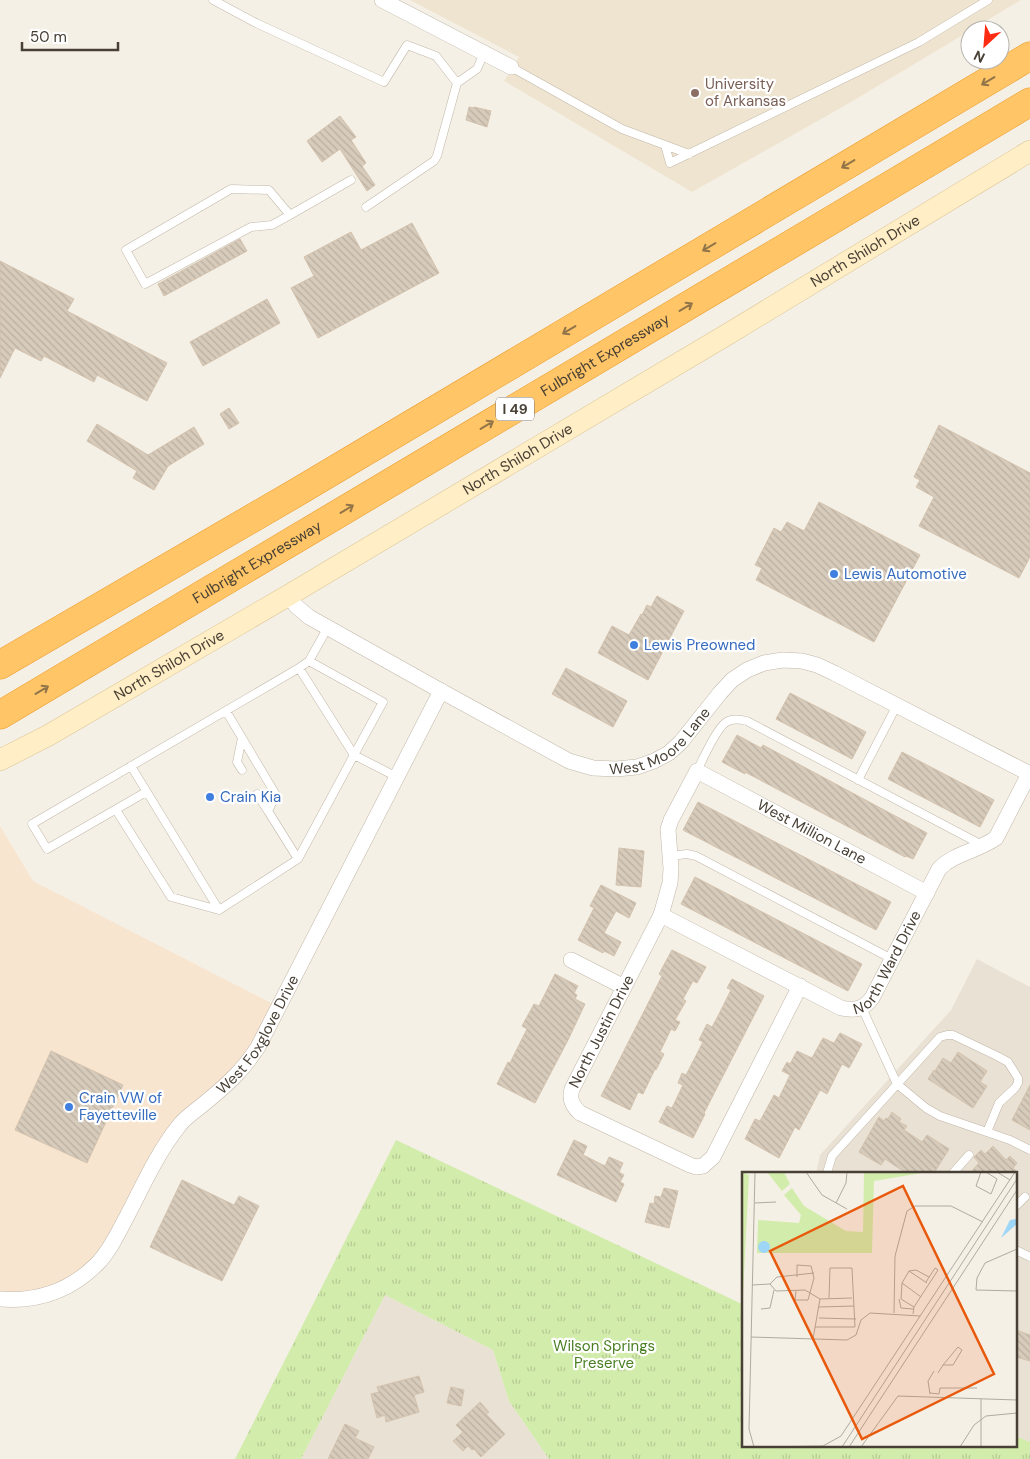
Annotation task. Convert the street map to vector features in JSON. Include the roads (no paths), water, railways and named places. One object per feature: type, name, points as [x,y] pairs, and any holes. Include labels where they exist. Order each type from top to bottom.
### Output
[{"type":"highway","name":"I 49","points":[[0,665],[308,486],[1030,56]]},
{"type":"highway","name":"Fulbright Expressway","points":[[0,715],[1030,102]]},
{"type":"street","points":[[382,0],[511,67]]},
{"type":"street","name":"North Shiloh Drive","points":[[0,760],[57,731],[289,595],[1030,152]]},
{"type":"street","name":"West Moore Lane","points":[[289,595],[296,606],[309,617],[569,760],[593,768],[616,769],[637,767],[654,761],[681,742],[732,680],[747,670],[764,663],[802,660],[818,665],[1029,774]]},
{"type":"street","name":"West Foxglove Drive","points":[[0,1299],[18,1300],[49,1295],[76,1282],[98,1264],[112,1244],[163,1147],[180,1124],[234,1078],[247,1064],[258,1047],[441,691]]},
{"type":"street","name":"North Justin Drive","points":[[697,771],[668,829],[670,883],[661,914],[572,1089],[570,1095],[571,1102],[580,1112],[690,1165],[696,1167],[703,1166],[713,1157],[800,986]]},
{"type":"street","name":"West Million Lane","points":[[697,771],[927,893]]},
{"type":"street","name":"North Ward Drive","points":[[661,914],[842,1008],[852,1010],[862,1008],[872,998],[939,869],[949,860],[983,846],[996,838],[1029,774]]},
{"type":"street","points":[[571,960],[624,987]]},
{"type":"lane","points":[[214,0],[256,23],[384,82],[408,45],[436,56],[457,83]]},
{"type":"lane","points":[[665,145],[670,163],[919,42],[988,0]]},
{"type":"lane","points":[[366,207],[434,160],[437,156],[457,83],[477,68],[484,53]]},
{"type":"lane","points":[[511,67],[622,129],[689,154]]},
{"type":"lane","points":[[290,215],[269,190],[231,189],[126,250],[145,284],[251,227],[272,225],[290,215],[351,180]]},
{"type":"lane","points":[[146,792],[47,850],[32,824],[299,668],[309,661],[328,627]]},
{"type":"lane","points":[[116,810],[171,897],[219,910],[298,859],[383,702],[309,661]]},
{"type":"lane","points":[[299,668],[354,755],[397,777]]},
{"type":"lane","points":[[858,780],[897,705]]},
{"type":"lane","points":[[226,711],[276,795],[268,811]]},
{"type":"lane","points":[[697,771],[719,729],[725,722],[740,719],[983,846]]},
{"type":"lane","points":[[242,738],[237,762],[242,770]]},
{"type":"lane","points":[[131,766],[219,910]]},
{"type":"lane","points":[[257,794],[298,859]]},
{"type":"lane","points":[[670,856],[687,854],[696,856],[892,959]]},
{"type":"lane","points":[[862,1008],[897,1084],[926,1108],[940,1116],[1010,1140],[1030,1150]]},
{"type":"lane","points":[[827,1172],[832,1156],[940,1037],[947,1035],[963,1039],[1008,1062],[1018,1078],[1015,1088],[999,1103],[986,1132]]},
{"type":"lane","points":[[954,1172],[969,1155]]},
{"type":"lane","points":[[1018,1204],[1025,1198]]},
{"type":"lane","points":[[1018,1251],[1030,1257]]},
{"type":"place","name":"University of Arkansas","points":[[695,93]]},
{"type":"place","name":"Lewis Automotive","points":[[834,574]]},
{"type":"place","name":"Lewis Preowned","points":[[634,645]]},
{"type":"place","name":"Crain Kia","points":[[210,797]]},
{"type":"place","name":"Crain VW of Fayetteville","points":[[69,1107]]},
{"type":"park label","name":"Wilson Springs Preserve","points":[[604,1354]]}]
